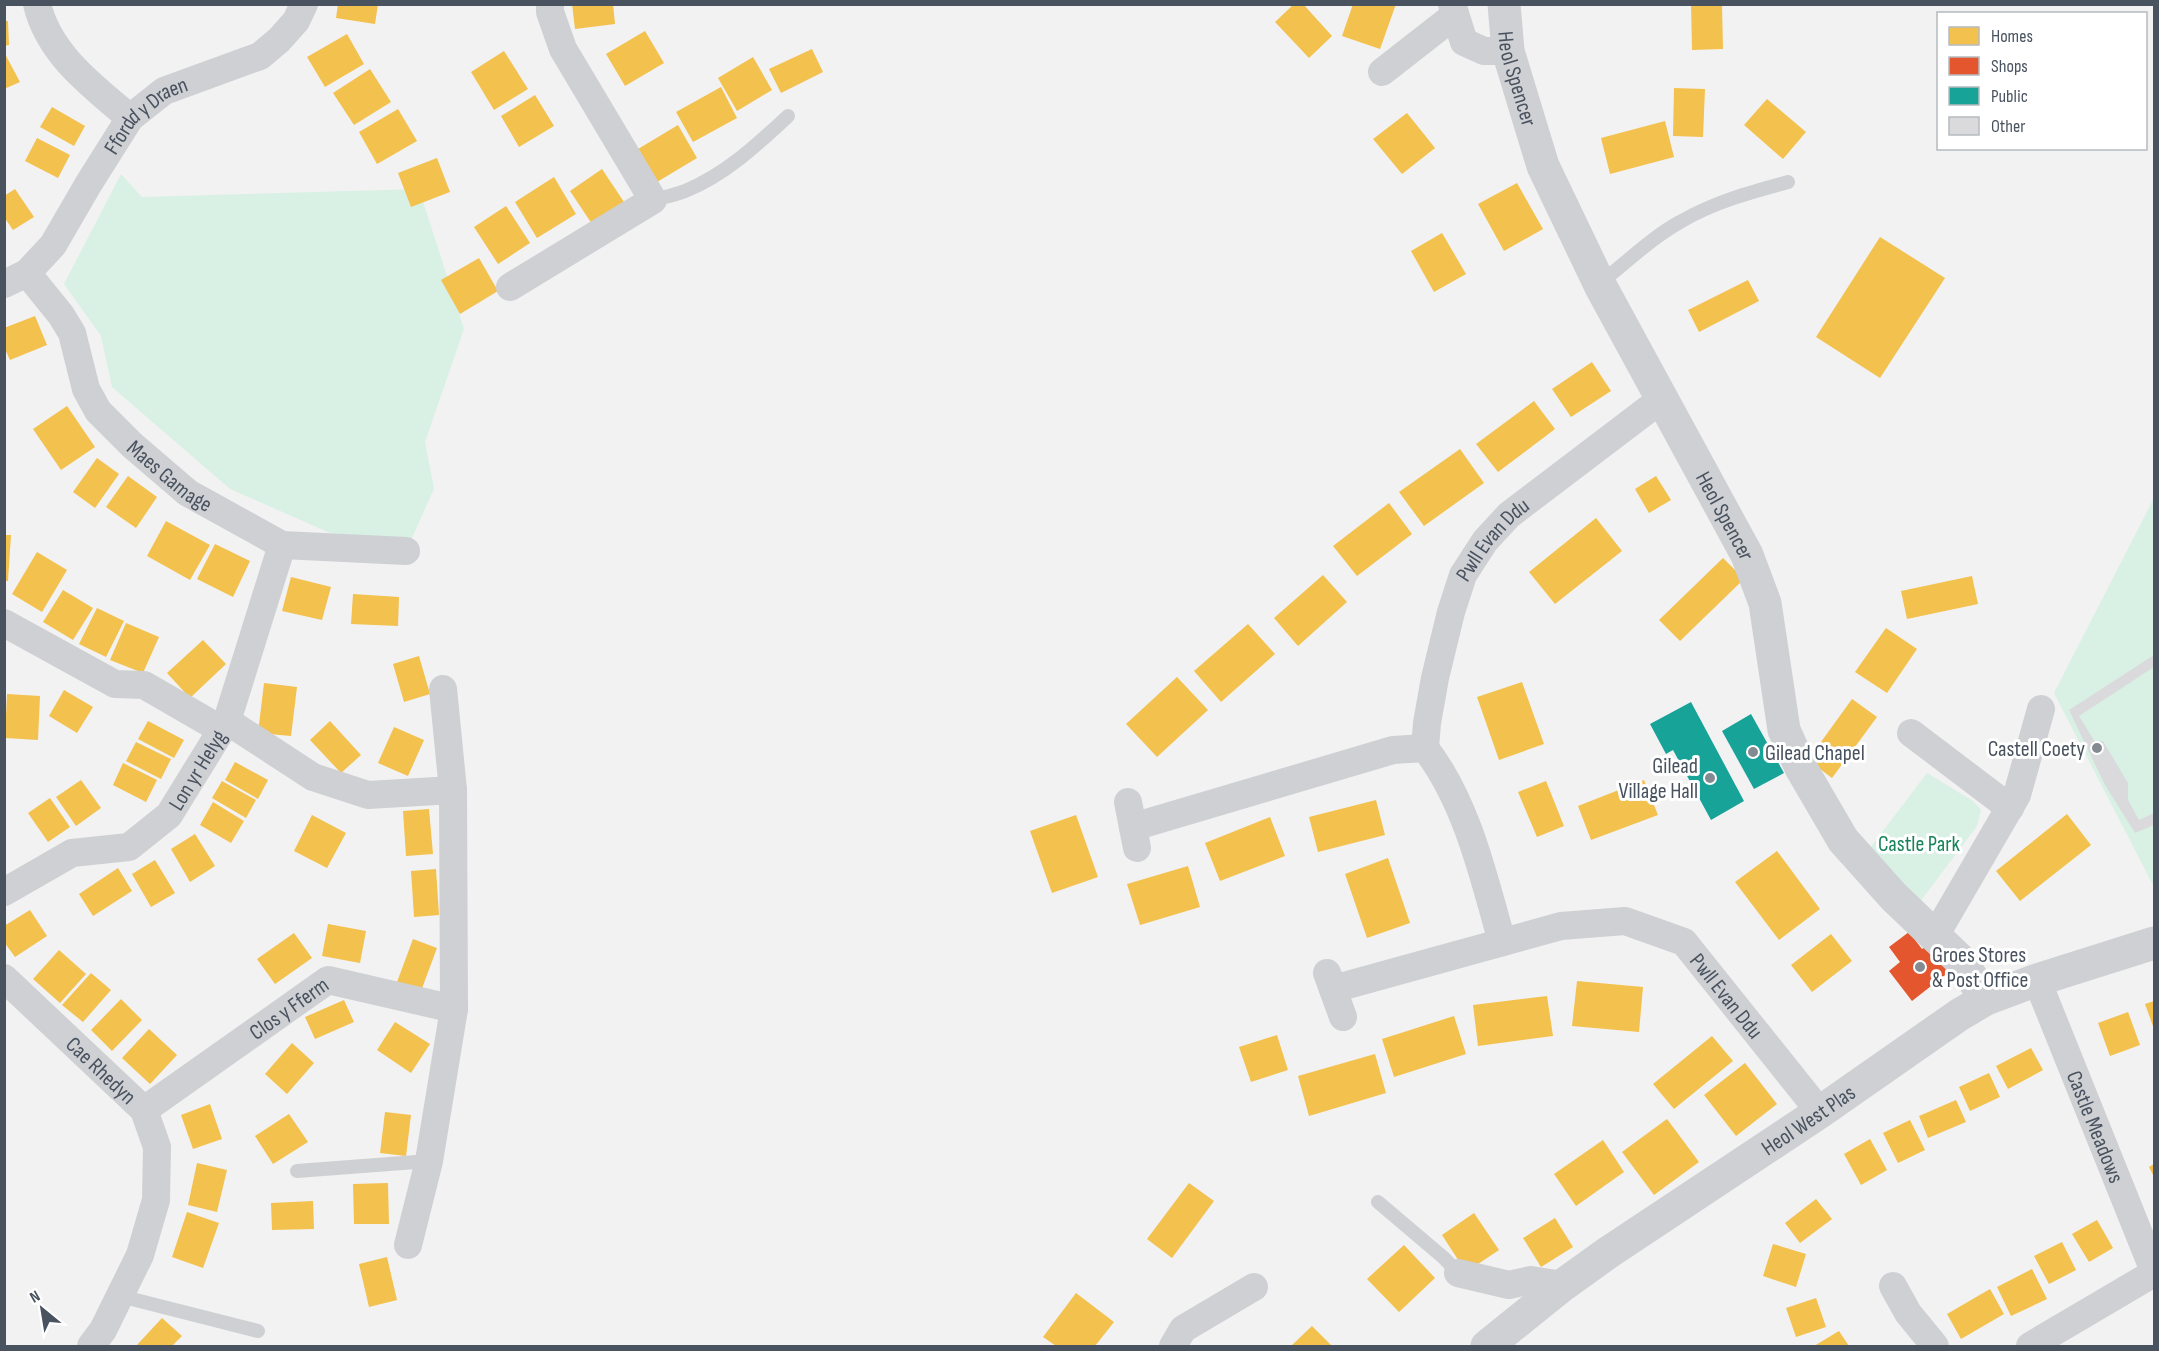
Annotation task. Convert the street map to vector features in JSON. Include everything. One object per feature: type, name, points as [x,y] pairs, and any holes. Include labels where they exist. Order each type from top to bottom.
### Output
[{"type":"street","points":[[37,4],[41,22],[68,64],[130,118]]},
{"type":"street","name":"Ffordd y Draen","points":[[16,278],[53,245],[130,118],[164,91],[260,56],[296,21],[304,4]]},
{"type":"street","points":[[510,287],[653,200],[563,49],[550,12],[550,4]]},
{"type":"street","name":"Heol Spencer","points":[[1504,4],[1508,51],[1543,166],[1599,283],[1747,555],[1766,603],[1784,730],[1801,768],[1843,840],[1894,897],[1961,961],[1986,999]]},
{"type":"street","points":[[1382,72],[1454,10],[1464,42],[1484,51],[1508,51]]},
{"type":"street","name":"Maes Gamage","points":[[16,278],[61,315],[72,333],[86,389],[98,411],[132,445],[188,493],[282,545],[406,551]]},
{"type":"street","name":"Pwll Evan Ddu","points":[[1425,748],[1435,678],[1451,612],[1463,574],[1485,541],[1509,515],[1663,398]]},
{"type":"street","name":"Lon yr Helyg","points":[[4,892],[72,853],[129,847],[169,816],[224,725],[282,545]]},
{"type":"street","points":[[4,623],[115,684],[144,685],[224,725],[314,777],[368,795],[453,790]]},
{"type":"street","points":[[408,1245],[429,1161],[454,1009],[453,790],[443,689]]},
{"type":"street","points":[[1935,936],[2017,795],[2042,709]]},
{"type":"street","points":[[1911,733],[2010,808]]},
{"type":"street","points":[[1133,826],[1393,750],[1425,748],[1438,764],[1478,855],[1502,942]]},
{"type":"street","name":"Pwll Evan Ddu","points":[[1343,1017],[1330,981],[1502,942],[1561,926],[1625,921],[1684,942],[1820,1112]]},
{"type":"street","name":"Heol West Plas","points":[[1486,1347],[1563,1285],[1609,1252],[1820,1112],[1959,1014],[1986,999],[2037,980],[2154,943]]},
{"type":"street","name":"Cae Rhedyn","points":[[4,978],[144,1110],[157,1147],[156,1200],[140,1255],[103,1330],[90,1347]]},
{"type":"street","name":"Clos y Fferm","points":[[144,1110],[328,980],[454,1009]]},
{"type":"street","name":"Castle Meadows","points":[[2030,1347],[2154,1272],[2037,980]]},
{"type":"street","points":[[1458,1273],[1509,1285],[1531,1280],[1563,1285]]},
{"type":"street","points":[[1893,1286],[1908,1313],[1935,1347]]},
{"type":"street","points":[[1173,1347],[1183,1329],[1254,1287]]},
{"type":"lane","points":[[653,200],[684,192],[710,179],[753,149],[788,116]]},
{"type":"lane","points":[[1599,283],[1679,222],[1742,195],[1788,182]]},
{"type":"lane","points":[[297,1171],[429,1161]]},
{"type":"lane","points":[[1378,1202],[1444,1258],[1458,1273]]},
{"type":"lane","points":[[120,1296],[258,1331]]},
{"type":"green space","points":[[121,174],[142,197],[419,189],[464,329],[425,442],[434,489],[411,540],[330,533],[230,489],[112,387],[101,336],[64,284]]},
{"type":"green space","points":[[2154,498],[2154,887],[2054,693]]},
{"type":"green space","name":"Castle Park","points":[[1927,773],[1973,801],[1981,810],[1977,826],[1919,903],[1861,860]]},
{"type":"building: Homes","points":[[338,4],[378,4],[375,24],[336,18]]},
{"type":"building: Homes","points":[[572,4],[613,4],[615,24],[575,29]]},
{"type":"building: Homes","points":[[1294,4],[1303,4],[1332,36],[1309,58],[1275,22]]},
{"type":"building: Homes","points":[[1353,4],[1396,4],[1380,49],[1342,36]]},
{"type":"building: Homes","points":[[1691,4],[1722,4],[1723,49],[1692,50]]},
{"type":"building: Homes","points":[[4,21],[8,21],[9,45],[4,46]]},
{"type":"building: Homes","points":[[645,31],[664,63],[625,86],[606,54]]},
{"type":"building: Homes","points":[[347,34],[364,64],[325,87],[307,57]]},
{"type":"building: Homes","points":[[812,49],[823,72],[781,93],[769,69]]},
{"type":"building: Homes","points":[[504,51],[528,89],[494,110],[471,72]]},
{"type":"building: Homes","points":[[4,52],[20,82],[4,89]]},
{"type":"building: Homes","points":[[753,57],[772,90],[737,111],[718,78]]},
{"type":"building: Homes","points":[[370,69],[391,102],[354,125],[333,93]]},
{"type":"building: Homes","points":[[721,87],[737,118],[693,142],[676,112]]},
{"type":"building: Homes","points":[[1674,88],[1705,89],[1703,137],[1673,136]]},
{"type":"building: Homes","points":[[535,95],[554,126],[519,147],[501,116]]},
{"type":"building: Homes","points":[[1767,99],[1806,132],[1783,159],[1744,125]]},
{"type":"building: Homes","points":[[52,107],[85,126],[74,146],[40,127]]},
{"type":"building: Homes","points":[[398,109],[417,141],[377,164],[359,132]]},
{"type":"building: Homes","points":[[1407,113],[1435,148],[1402,174],[1373,139]]},
{"type":"building: Homes","points":[[1665,121],[1674,157],[1610,174],[1601,138]]},
{"type":"building: Homes","points":[[678,125],[697,158],[657,182],[638,149]]},
{"type":"building: Homes","points":[[37,138],[70,155],[58,178],[25,161]]},
{"type":"building: Homes","points":[[437,158],[450,192],[411,207],[398,173]]},
{"type":"building: Homes","points":[[602,169],[624,202],[592,224],[570,191]]},
{"type":"building: Homes","points":[[554,177],[576,214],[537,238],[515,202]]},
{"type":"building: Homes","points":[[1517,183],[1543,229],[1504,251],[1478,204]]},
{"type":"building: Homes","points":[[15,189],[34,217],[13,230],[4,217],[4,196]]},
{"type":"building: Homes","points":[[506,206],[530,243],[498,264],[474,227]]},
{"type":"building: Homes","points":[[1442,233],[1466,274],[1434,292],[1411,251]]},
{"type":"building: Homes","points":[[1880,237],[1945,278],[1880,378],[1816,337]]},
{"type":"building: Homes","points":[[479,258],[498,291],[460,314],[441,280]]},
{"type":"building: Homes","points":[[1748,280],[1759,301],[1699,332],[1688,310]]},
{"type":"building: Homes","points":[[35,316],[47,345],[10,360],[4,347],[4,328]]},
{"type":"building: Homes","points":[[1592,362],[1611,391],[1571,417],[1552,389]]},
{"type":"building: Homes","points":[[1534,401],[1555,429],[1498,472],[1476,444]]},
{"type":"building: Homes","points":[[67,406],[95,447],[61,470],[33,429]]},
{"type":"building: Homes","points":[[1460,449],[1484,483],[1424,526],[1399,492]]},
{"type":"building: Homes","points":[[97,458],[119,474],[95,508],[73,492]]},
{"type":"building: Homes","points":[[128,476],[157,497],[136,528],[106,507]]},
{"type":"building: Homes","points":[[1656,476],[1671,500],[1649,513],[1635,489]]},
{"type":"building: Homes","points":[[1389,503],[1412,534],[1357,576],[1333,546]]},
{"type":"building: Homes","points":[[1596,518],[1622,551],[1555,604],[1529,572]]},
{"type":"building: Homes","points":[[166,521],[210,545],[190,580],[147,556]]},
{"type":"building: Homes","points":[[4,535],[11,535],[8,581],[4,581]]},
{"type":"building: Homes","points":[[215,544],[250,561],[233,597],[197,579]]},
{"type":"building: Homes","points":[[37,552],[67,570],[42,612],[12,594]]},
{"type":"building: Homes","points":[[1723,558],[1744,579],[1680,641],[1659,620]]},
{"type":"building: Homes","points":[[1323,575],[1347,602],[1298,646],[1274,618]]},
{"type":"building: Homes","points":[[1972,576],[1978,604],[1907,619],[1901,591]]},
{"type":"building: Homes","points":[[291,577],[331,587],[322,620],[282,611]]},
{"type":"building: Homes","points":[[63,590],[93,608],[73,640],[43,622]]},
{"type":"building: Homes","points":[[353,594],[399,597],[398,626],[351,624]]},
{"type":"building: Homes","points":[[97,608],[124,621],[106,657],[79,644]]},
{"type":"building: Homes","points":[[126,623],[159,637],[143,673],[110,660]]},
{"type":"building: Homes","points":[[1248,624],[1275,654],[1221,702],[1194,671]]},
{"type":"building: Homes","points":[[1886,628],[1917,649],[1887,693],[1855,672]]},
{"type":"building: Homes","points":[[203,640],[226,664],[190,698],[167,673]]},
{"type":"building: Homes","points":[[419,656],[430,694],[404,702],[393,664]]},
{"type":"building: Homes","points":[[1177,677],[1208,710],[1157,757],[1126,724]]},
{"type":"building: Homes","points":[[1522,682],[1544,744],[1499,760],[1477,697]]},
{"type":"building: Homes","points":[[264,683],[297,687],[291,736],[258,733]]},
{"type":"building: Homes","points":[[64,690],[93,707],[77,733],[49,716]]},
{"type":"building: Homes","points":[[7,694],[40,696],[38,740],[5,738]]},
{"type":"building: Homes","points":[[1852,699],[1877,717],[1832,778],[1808,760]]},
{"type":"building: Homes","points":[[148,721],[184,740],[174,758],[138,739]]},
{"type":"building: Homes","points":[[330,721],[361,755],[341,773],[310,740]]},
{"type":"building: Homes","points":[[394,727],[424,740],[408,776],[378,763]]},
{"type":"building: Homes","points":[[136,742],[171,759],[161,779],[126,761]]},
{"type":"building: Homes","points":[[235,762],[268,780],[258,799],[225,780]]},
{"type":"building: Homes","points":[[123,763],[157,780],[146,802],[113,785]]},
{"type":"building: Homes","points":[[81,780],[101,808],[76,826],[56,797]]},
{"type":"building: Homes","points":[[1644,780],[1658,815],[1591,840],[1578,806]]},
{"type":"building: Homes","points":[[222,781],[256,800],[246,818],[212,798]]},
{"type":"building: Homes","points":[[1546,781],[1564,826],[1537,837],[1518,792]]},
{"type":"building: Homes","points":[[50,798],[70,827],[48,842],[28,813]]},
{"type":"building: Homes","points":[[1376,800],[1385,835],[1318,852],[1309,817]]},
{"type":"building: Homes","points":[[213,802],[244,821],[231,843],[200,825]]},
{"type":"building: Homes","points":[[429,809],[433,854],[406,856],[403,811]]},
{"type":"building: Homes","points":[[2067,814],[2091,845],[2020,901],[1996,871]]},
{"type":"building: Homes","points":[[312,815],[346,833],[327,868],[294,851]]},
{"type":"building: Homes","points":[[1076,815],[1098,877],[1052,893],[1030,831]]},
{"type":"building: Homes","points":[[1270,817],[1285,856],[1220,881],[1205,843]]},
{"type":"building: Homes","points":[[195,834],[215,866],[190,882],[171,849]]},
{"type":"building: Homes","points":[[1777,851],[1820,909],[1779,940],[1735,882]]},
{"type":"building: Homes","points":[[1388,858],[1410,923],[1367,938],[1345,874]]},
{"type":"building: Homes","points":[[155,860],[175,893],[151,907],[132,874]]},
{"type":"building: Homes","points":[[1188,866],[1200,907],[1140,925],[1127,884]]},
{"type":"building: Homes","points":[[118,868],[132,891],[93,916],[79,894]]},
{"type":"building: Homes","points":[[436,869],[439,915],[414,917],[411,871]]},
{"type":"building: Homes","points":[[30,910],[47,936],[15,957],[4,942],[4,926]]},
{"type":"building: Homes","points":[[328,924],[366,931],[360,963],[322,956]]},
{"type":"building: Homes","points":[[294,933],[312,958],[275,984],[257,959]]},
{"type":"building: Homes","points":[[1831,934],[1852,961],[1812,992],[1791,965]]},
{"type":"building: Homes","points":[[413,939],[437,948],[421,991],[397,982]]},
{"type":"building: Homes","points":[[59,950],[86,974],[60,1003],[33,979]]},
{"type":"building: Homes","points":[[91,973],[111,990],[83,1022],[62,1005]]},
{"type":"building: Homes","points":[[1577,981],[1643,987],[1639,1032],[1572,1026]]},
{"type":"building: Homes","points":[[1547,996],[1553,1036],[1478,1046],[1473,1005]]},
{"type":"building: Homes","points":[[121,999],[142,1020],[112,1051],[91,1030]]},
{"type":"building: Homes","points":[[344,1000],[354,1022],[315,1039],[305,1017]]},
{"type":"building: Homes","points":[[2154,1001],[2154,1029],[2145,1004]]},
{"type":"building: Homes","points":[[2128,1012],[2140,1045],[2110,1056],[2098,1023]]},
{"type":"building: Homes","points":[[1454,1016],[1466,1054],[1394,1077],[1382,1039]]},
{"type":"building: Homes","points":[[395,1022],[430,1044],[411,1073],[377,1050]]},
{"type":"building: Homes","points":[[149,1029],[177,1055],[150,1084],[122,1058]]},
{"type":"building: Homes","points":[[1277,1035],[1288,1070],[1251,1082],[1239,1047]]},
{"type":"building: Homes","points":[[1712,1036],[1733,1061],[1674,1109],[1653,1084]]},
{"type":"building: Homes","points":[[292,1043],[314,1063],[287,1094],[265,1074]]},
{"type":"building: Homes","points":[[2031,1048],[2043,1070],[2008,1089],[1996,1066]]},
{"type":"building: Homes","points":[[1375,1054],[1386,1093],[1309,1116],[1298,1076]]},
{"type":"building: Homes","points":[[1745,1063],[1777,1104],[1736,1136],[1704,1095]]},
{"type":"building: Homes","points":[[1989,1073],[2000,1097],[1970,1111],[1959,1087]]},
{"type":"building: Homes","points":[[1956,1100],[1966,1122],[1928,1138],[1919,1116]]},
{"type":"building: Homes","points":[[210,1104],[222,1139],[193,1149],[181,1115]]},
{"type":"building: Homes","points":[[385,1112],[411,1115],[406,1156],[380,1153]]},
{"type":"building: Homes","points":[[289,1114],[308,1142],[273,1164],[255,1136]]},
{"type":"building: Homes","points":[[1667,1119],[1699,1162],[1654,1195],[1622,1152]]},
{"type":"building: Homes","points":[[1910,1120],[1925,1150],[1898,1163],[1883,1133]]},
{"type":"building: Homes","points":[[1870,1139],[1887,1170],[1861,1185],[1844,1154]]},
{"type":"building: Homes","points":[[1603,1140],[1624,1172],[1576,1206],[1554,1174]]},
{"type":"building: Homes","points":[[197,1163],[227,1170],[217,1212],[188,1205]]},
{"type":"building: Homes","points":[[2154,1164],[2154,1177],[2149,1167]]},
{"type":"building: Homes","points":[[388,1183],[389,1224],[354,1224],[353,1184]]},
{"type":"building: Homes","points":[[1189,1183],[1214,1201],[1172,1258],[1147,1239]]},
{"type":"building: Homes","points":[[1816,1199],[1832,1219],[1800,1243],[1785,1223]]},
{"type":"building: Homes","points":[[313,1201],[314,1229],[272,1230],[271,1203]]},
{"type":"building: Homes","points":[[187,1212],[219,1223],[203,1268],[172,1257]]},
{"type":"building: Homes","points":[[1474,1213],[1499,1250],[1466,1272],[1442,1235]]},
{"type":"building: Homes","points":[[1555,1218],[1573,1247],[1541,1267],[1523,1238]]},
{"type":"building: Homes","points":[[2097,1220],[2113,1248],[2089,1262],[2072,1234]]},
{"type":"building: Homes","points":[[2062,1242],[2076,1270],[2049,1284],[2034,1256]]},
{"type":"building: Homes","points":[[1773,1244],[1806,1254],[1796,1287],[1763,1276]]},
{"type":"building: Homes","points":[[1404,1245],[1435,1278],[1399,1312],[1367,1279]]},
{"type":"building: Homes","points":[[387,1257],[397,1300],[369,1307],[359,1264]]},
{"type":"building: Homes","points":[[2032,1269],[2047,1299],[2011,1316],[1997,1287]]},
{"type":"building: Homes","points":[[1990,1289],[2004,1314],[1961,1339],[1947,1314]]},
{"type":"building: Homes","points":[[1076,1293],[1114,1322],[1095,1346],[1056,1346],[1043,1337]]},
{"type":"building: Homes","points":[[1816,1298],[1826,1327],[1796,1337],[1786,1308]]},
{"type":"building: Homes","points":[[162,1318],[182,1336],[172,1346],[136,1346]]},
{"type":"building: Homes","points":[[1312,1326],[1332,1346],[1291,1346]]},
{"type":"building: Homes","points":[[1839,1331],[1849,1346],[1814,1346]]},
{"type":"building: Shops","name":"Groes Stores & Post Office","points":[[1909,932],[1922,949],[1928,945],[1949,972],[1912,1001],[1889,971],[1900,962],[1889,947]]},
{"type":"building: Public","name":"Gilead Village Hall","points":[[1691,702],[1744,801],[1711,820],[1673,750],[1666,754],[1650,724]]},
{"type":"building: Public","name":"Gilead Chapel","points":[[1751,714],[1784,773],[1754,789],[1722,731]]},
{"type":"building: Other","name":"Castell Coety","points":[[2154,655],[2154,667],[2079,716],[2095,742],[2103,741],[2128,783],[2128,800],[2139,820],[2154,813],[2154,825],[2135,833],[2105,785],[2069,710]]},
{"type":"place","name":"Castell Coety","points":[[2097,748]]},
{"type":"place","name":"Gilead Chapel","points":[[1753,752]]},
{"type":"place","name":"Gilead Village Hall","points":[[1710,778]]},
{"type":"place","name":"Groes Stores & Post Office","points":[[1920,967]]}]
